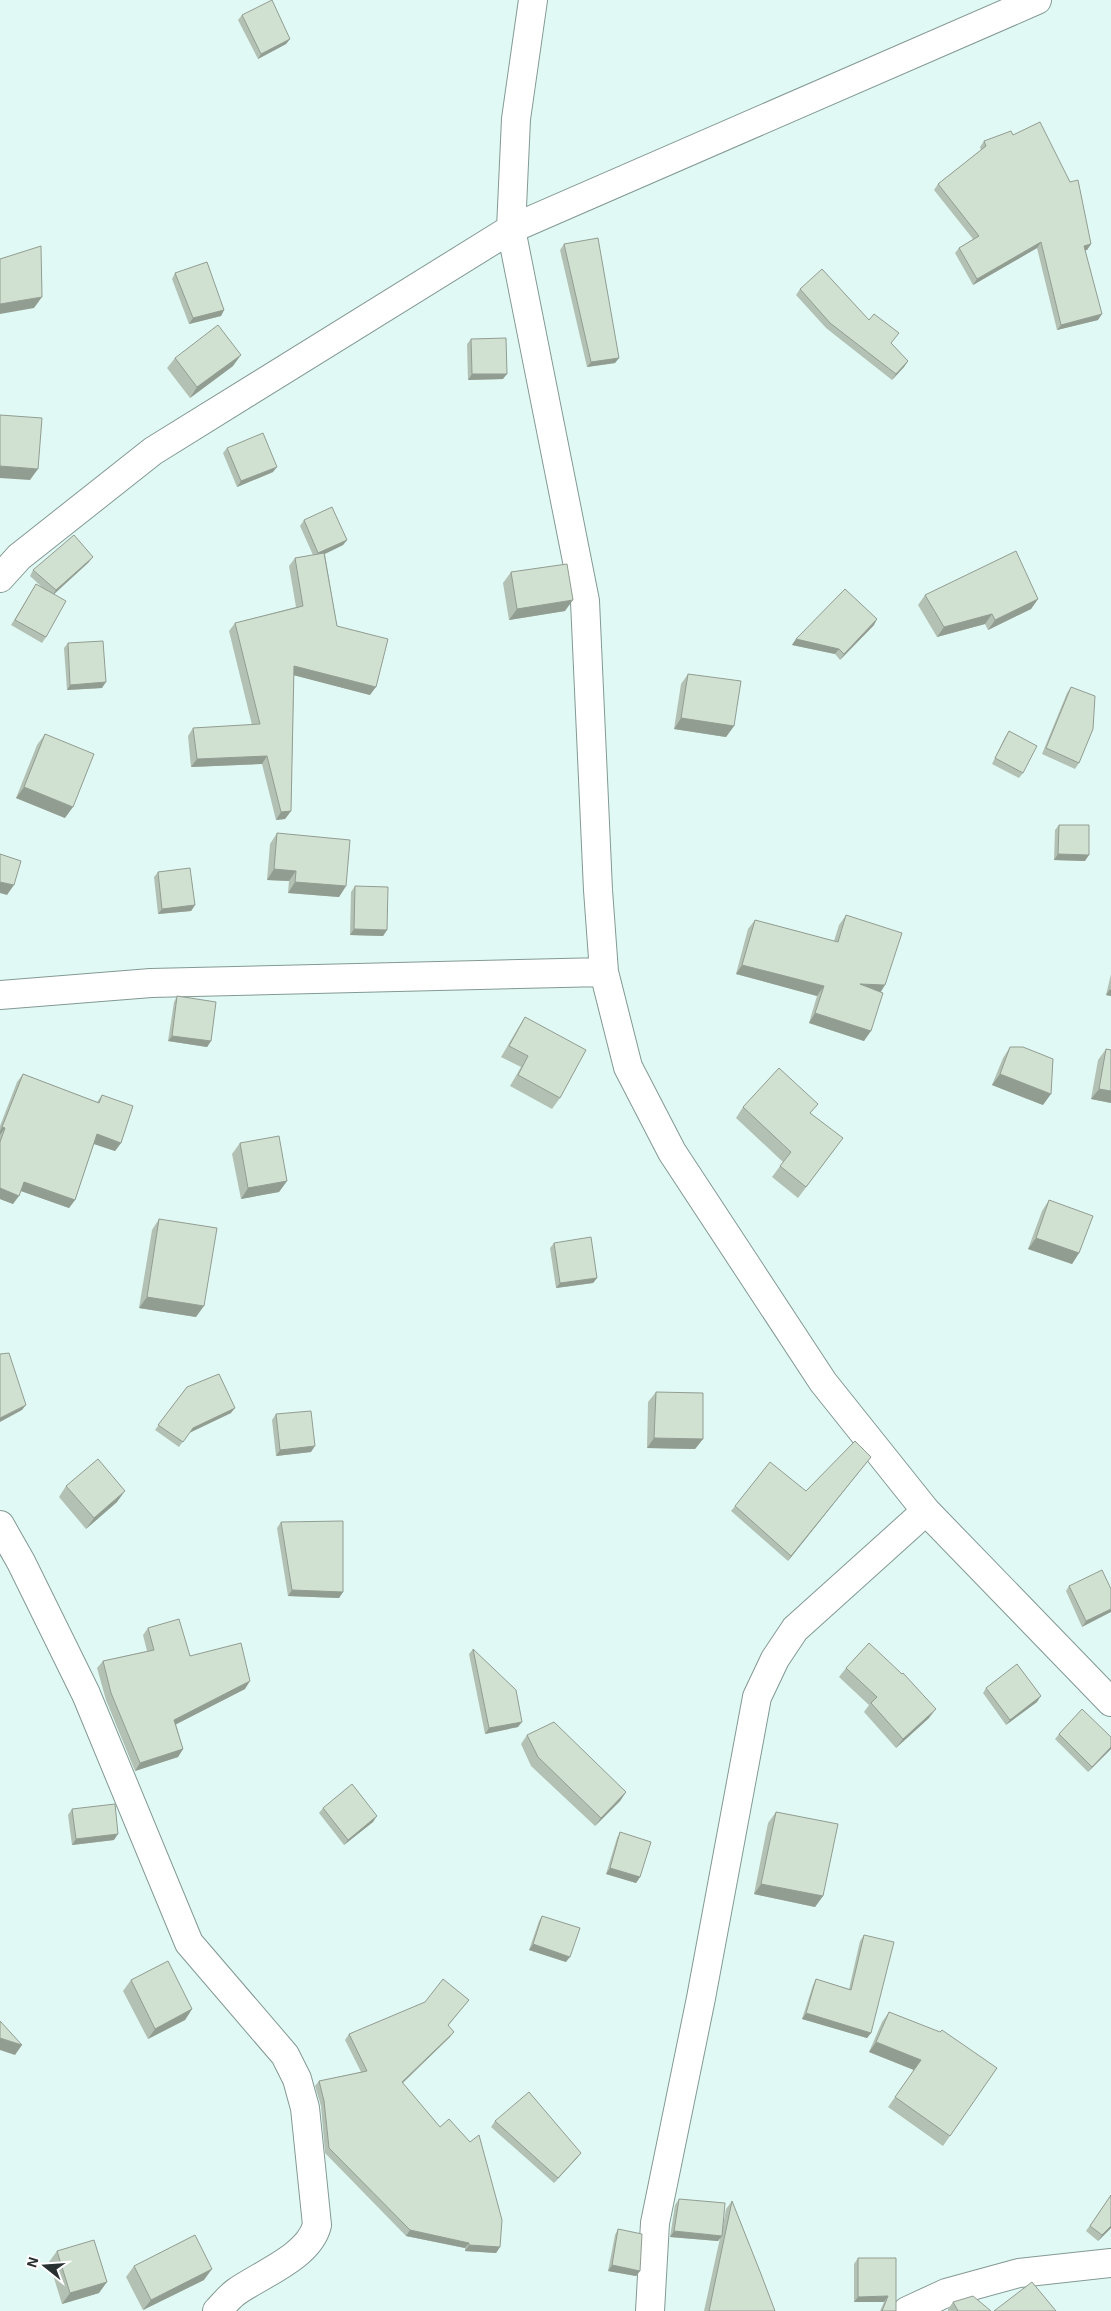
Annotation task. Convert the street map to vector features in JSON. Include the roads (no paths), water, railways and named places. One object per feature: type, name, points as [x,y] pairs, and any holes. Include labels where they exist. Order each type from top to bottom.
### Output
[{"type":"street","points":[[533,0],[516,119],[511,229],[585,600],[598,890],[604,972],[628,1067],[672,1152],[824,1382],[926,1511],[1111,1702]]},
{"type":"street","points":[[0,578],[19,556],[153,451],[511,229],[1037,0]]},
{"type":"street","points":[[0,995],[151,983],[604,972]]},
{"type":"street","points":[[650,2311],[655,2222],[701,1998],[757,1697],[774,1659],[795,1629],[926,1511]]},
{"type":"street","points":[[0,1525],[21,1562],[86,1694],[189,1943],[285,2055],[297,2079],[305,2108],[317,2225],[314,2236],[308,2245],[235,2293],[217,2311]]},
{"type":"street","points":[[907,2311],[946,2293],[1019,2273],[1111,2263]]}]
